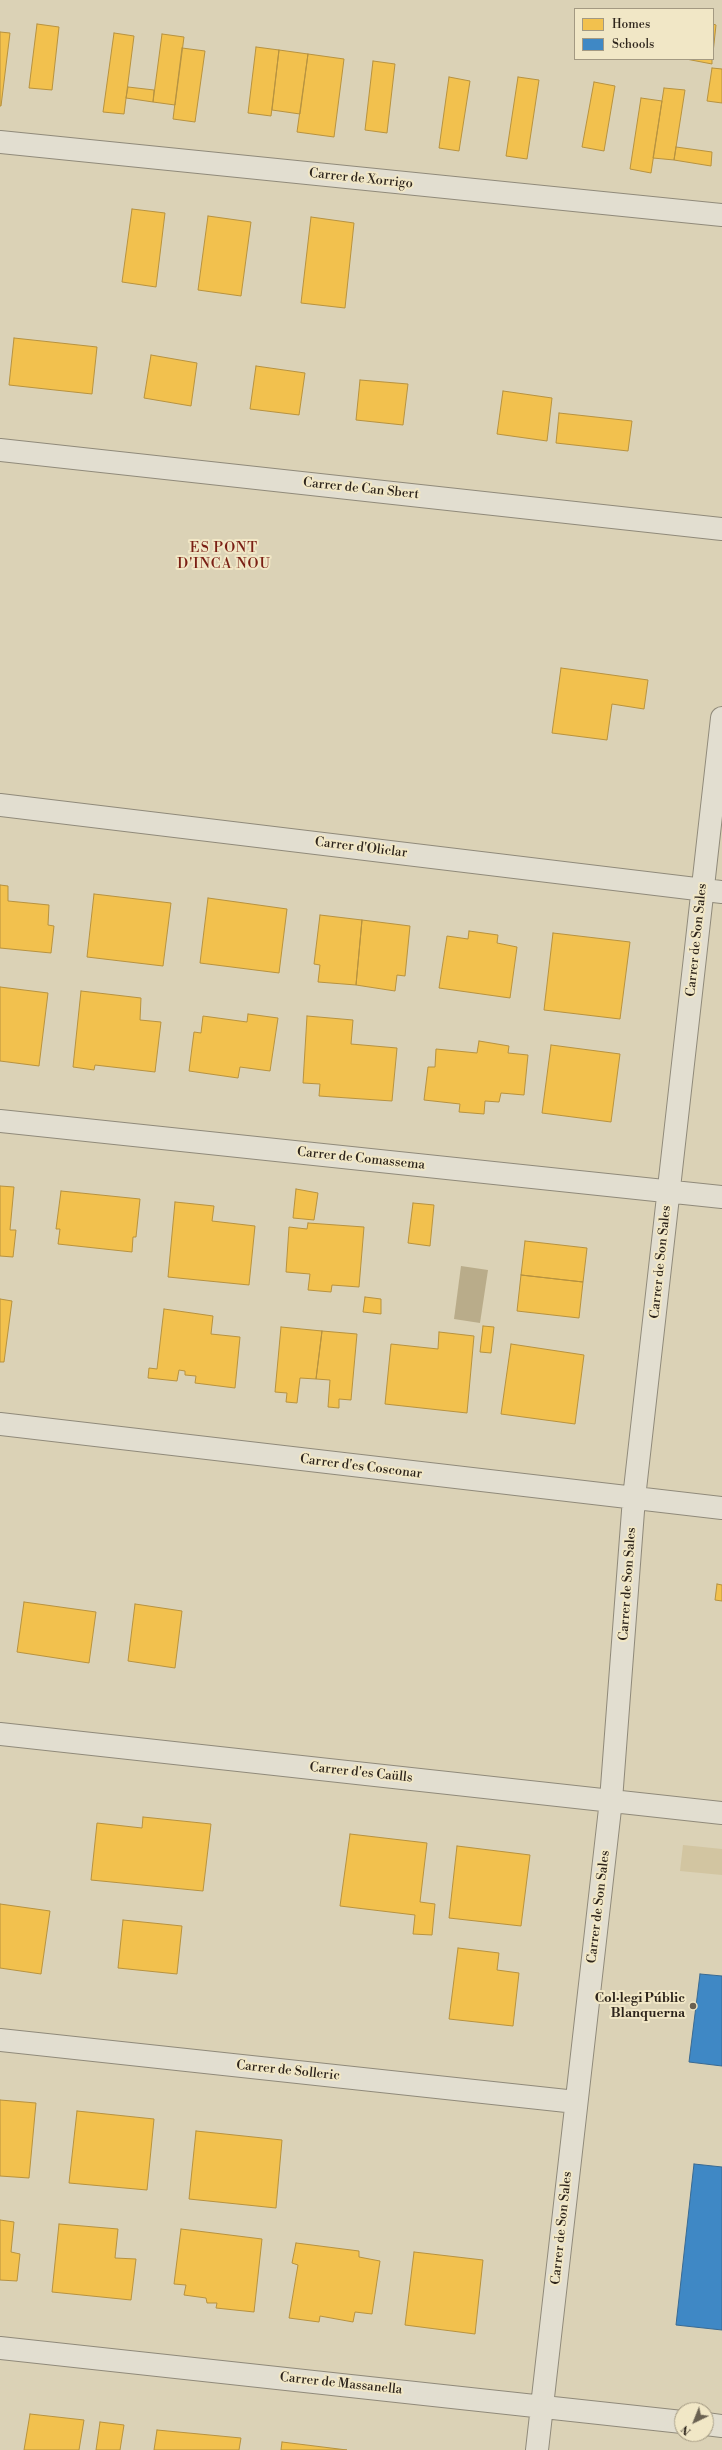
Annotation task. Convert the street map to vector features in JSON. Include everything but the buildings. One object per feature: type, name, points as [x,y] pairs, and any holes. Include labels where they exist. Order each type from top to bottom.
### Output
[{"type":"street","name":"Carrer de Xorrigo","points":[[0,142],[722,216]]},
{"type":"street","name":"Carrer de Can Sbert","points":[[0,450],[722,529]]},
{"type":"street","name":"Carrer de Son Sales","points":[[537,2450],[611,1800],[634,1498],[669,1191],[712,891],[722,718]]},
{"type":"street","name":"Carrer d'Oliclar","points":[[0,805],[712,891]]},
{"type":"street","name":"Carrer de Comassema","points":[[0,1121],[722,1197]]},
{"type":"street","name":"Carrer d'es Cosconar","points":[[0,1424],[722,1508]]},
{"type":"street","name":"Carrer d'es Caülls","points":[[0,1734],[722,1813]]},
{"type":"street","name":"Carrer de Solleric","points":[[0,2040],[576,2102]]},
{"type":"street","name":"Carrer de Massanella","points":[[0,2348],[674,2421]]},
{"type":"shaded area","points":[[461,1266],[488,1270],[480,1323],[454,1319]]},
{"type":"shaded area","points":[[683,1845],[722,1849],[722,1875],[680,1871]]},
{"type":"place","name":"Col·legi Públic Blanquerna","points":[[693,2006]]},
{"type":"district","name":"ES PONT D'INCA NOU","points":[[224,558]]}]
